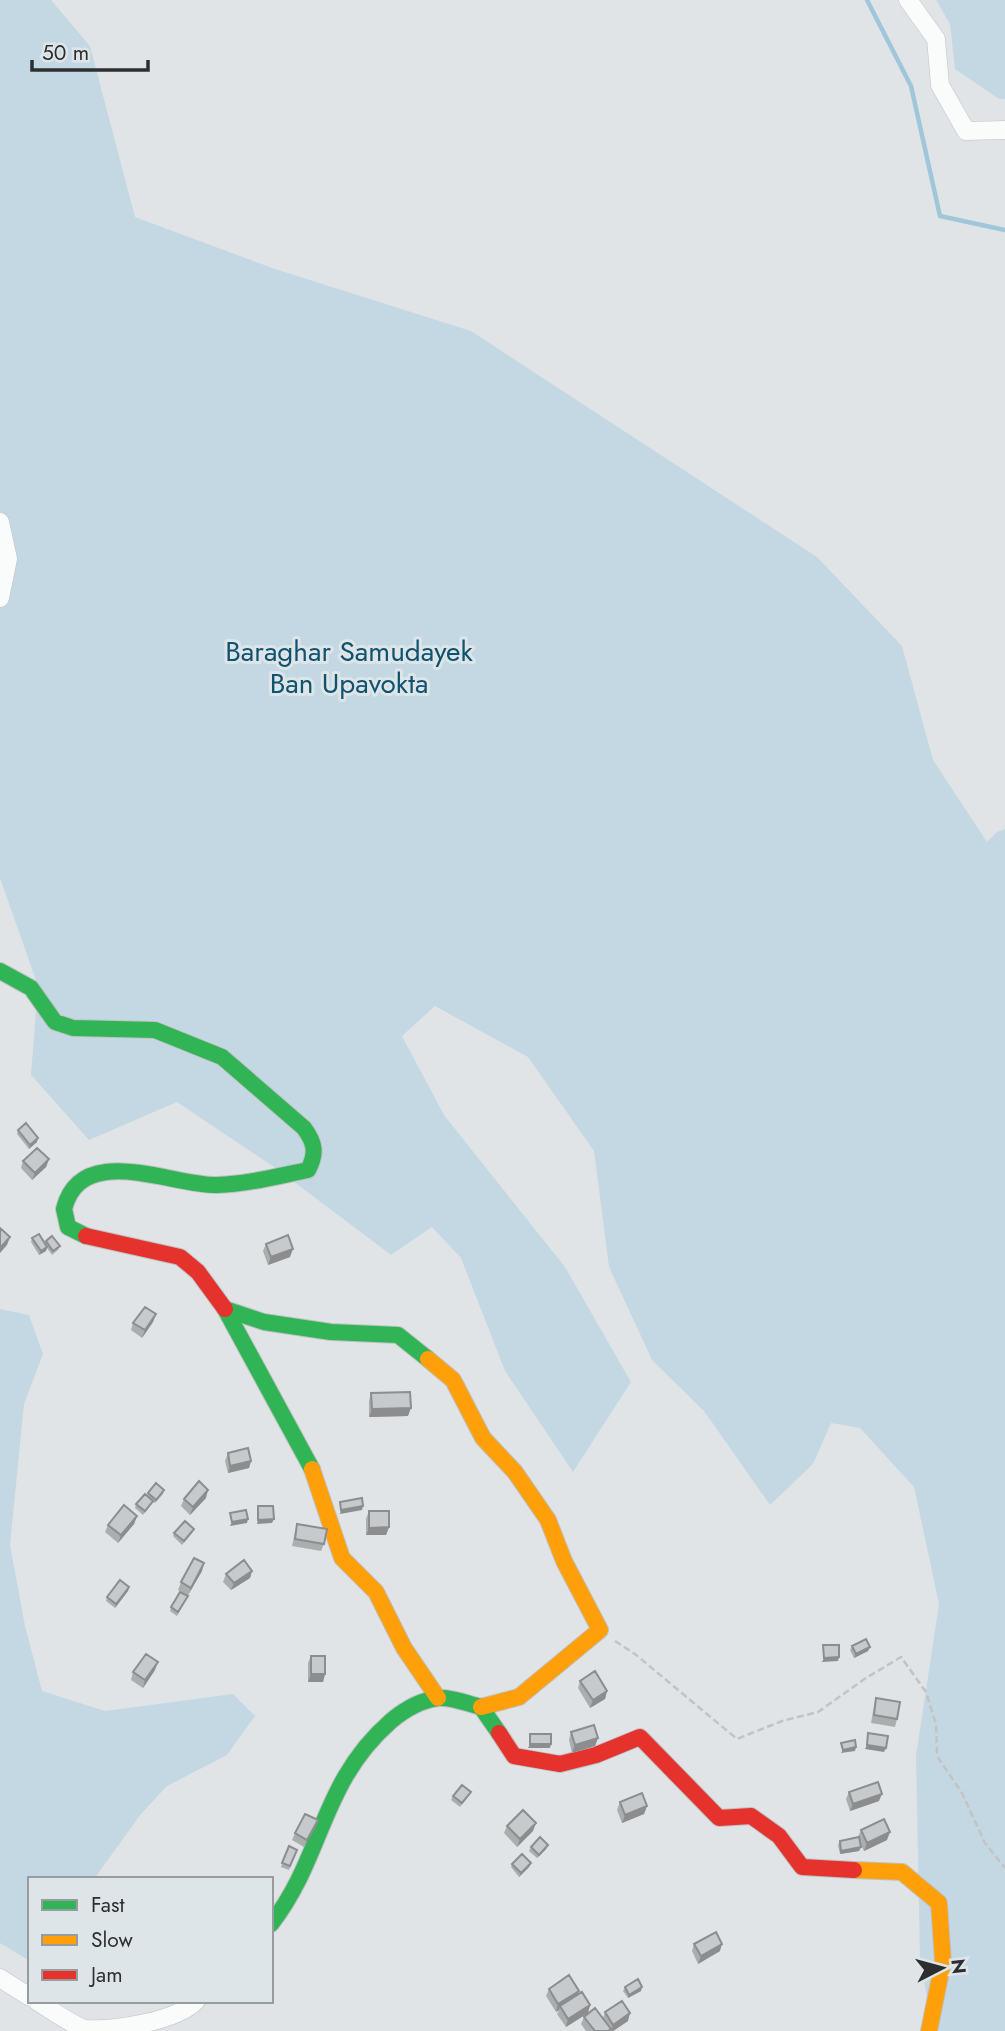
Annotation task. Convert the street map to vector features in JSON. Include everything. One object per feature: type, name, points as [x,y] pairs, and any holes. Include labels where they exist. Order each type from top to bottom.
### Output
[{"type":"street","points":[[908,0],[936,39],[940,85],[965,131],[1005,130]]},
{"type":"street","points":[[0,522],[8,559],[0,598]]},
{"type":"street","points":[[0,971],[8,972],[31,988],[55,1022],[73,1028],[155,1030],[222,1057],[304,1128],[314,1142],[314,1159],[308,1170],[283,1175],[215,1185],[168,1181],[130,1170],[104,1171],[87,1176],[74,1187],[64,1205],[64,1220],[73,1233],[139,1250],[182,1257],[211,1287],[316,1477],[342,1558],[376,1592],[404,1648],[438,1698]]},
{"type":"street","points":[[225,1309],[264,1322],[304,1328],[398,1335],[453,1380],[483,1438],[515,1472],[548,1520],[564,1561],[600,1630],[520,1698],[481,1707],[438,1698],[411,1706],[380,1729],[338,1784],[314,1849],[286,1907],[273,1922]]},
{"type":"street","points":[[481,1707],[514,1756],[560,1764],[596,1755],[640,1737],[661,1755],[689,1791],[719,1818],[751,1816],[779,1836],[802,1867],[902,1872],[939,1903],[943,1962],[932,2028],[929,2031]]},
{"type":"street","points":[[0,1978],[28,1996]]},
{"type":"street","points":[[40,2003],[86,2030],[113,2031],[140,2031],[190,2008],[194,2003]]},
{"type":"path","points":[[600,1630],[635,1654],[737,1739],[782,1721],[818,1712],[901,1657],[926,1692],[936,1724],[937,1756],[962,1793],[985,1843],[1005,1868]]},
{"type":"green space","name":"Baraghar Samudayek Ban Upavokta","points":[[0,0],[51,0],[90,46],[135,217],[275,269],[471,331],[817,557],[902,646],[933,760],[987,842],[997,832],[1005,829],[1005,2031],[933,2031],[920,1959],[916,1756],[939,1604],[914,1487],[860,1428],[831,1423],[813,1464],[770,1505],[704,1411],[652,1360],[609,1267],[594,1151],[528,1057],[435,1006],[402,1036],[444,1115],[565,1267],[631,1382],[573,1472],[505,1371],[461,1258],[432,1227],[391,1255],[277,1169],[177,1102],[89,1140],[31,1075],[38,986],[0,878]]},
{"type":"green space","points":[[936,0],[1005,0],[1005,99],[999,99],[955,69],[950,24]]},
{"type":"green space","points":[[0,1309],[29,1315],[43,1354],[24,1404],[10,1545],[25,1626],[42,1691],[105,1711],[233,1694],[255,1716],[227,1755],[167,1786],[141,1814],[95,1877],[28,1877],[28,1960],[0,1943]]},
{"type":"building","points":[[26,1123],[38,1138],[30,1145],[18,1130]]},
{"type":"building","points":[[37,1148],[49,1159],[35,1173],[23,1161]]},
{"type":"building","points":[[0,1228],[10,1237],[0,1248]]},
{"type":"building","points":[[39,1234],[47,1247],[41,1251],[32,1238]]},
{"type":"building","points":[[288,1235],[293,1249],[271,1257],[266,1244]]},
{"type":"building","points":[[52,1236],[60,1246],[53,1251],[46,1241]]},
{"type":"building","points":[[145,1307],[156,1314],[145,1330],[133,1323]]},
{"type":"building","points":[[410,1392],[411,1408],[372,1409],[371,1393]]},
{"type":"building","points":[[248,1448],[251,1461],[230,1466],[228,1453]]},
{"type":"building","points":[[199,1481],[208,1490],[193,1507],[184,1499]]},
{"type":"building","points":[[156,1483],[164,1490],[156,1500],[148,1493]]},
{"type":"building","points":[[145,1494],[153,1501],[145,1511],[136,1504]]},
{"type":"building","points":[[362,1498],[363,1506],[341,1510],[340,1502]]},
{"type":"building","points":[[124,1505],[137,1516],[121,1535],[108,1525]]},
{"type":"building","points":[[258,1506],[273,1506],[274,1519],[258,1520]]},
{"type":"building","points":[[246,1510],[248,1519],[232,1522],[230,1513]]},
{"type":"building","points":[[369,1511],[389,1511],[389,1527],[369,1528]]},
{"type":"building","points":[[185,1521],[194,1529],[184,1541],[174,1533]]},
{"type":"building","points":[[297,1524],[327,1529],[324,1544],[295,1539]]},
{"type":"building","points":[[194,1558],[204,1563],[191,1588],[181,1582]]},
{"type":"building","points":[[244,1560],[252,1571],[234,1583],[226,1574]]},
{"type":"building","points":[[120,1580],[129,1587],[116,1604],[107,1597]]},
{"type":"building","points":[[180,1592],[188,1596],[178,1612],[171,1607]]},
{"type":"building","points":[[866,1639],[870,1647],[856,1654],[852,1646]]},
{"type":"building","points":[[823,1645],[839,1645],[839,1657],[824,1658]]},
{"type":"building","points":[[146,1654],[158,1662],[145,1680],[133,1672]]},
{"type":"building","points":[[311,1656],[325,1656],[325,1674],[311,1674]]},
{"type":"building","points":[[595,1671],[607,1691],[593,1700],[580,1681]]},
{"type":"building","points":[[876,1698],[900,1702],[897,1719],[874,1715]]},
{"type":"building","points":[[594,1725],[598,1738],[575,1745],[571,1732]]},
{"type":"building","points":[[868,1733],[888,1736],[886,1748],[867,1745]]},
{"type":"building","points":[[530,1734],[551,1734],[551,1744],[530,1744]]},
{"type":"building","points":[[855,1740],[856,1747],[843,1750],[841,1743]]},
{"type":"building","points":[[878,1782],[882,1794],[853,1804],[849,1792]]},
{"type":"building","points":[[462,1785],[471,1792],[462,1803],[453,1796]]},
{"type":"building","points":[[642,1793],[647,1806],[625,1815],[620,1802]]},
{"type":"building","points":[[523,1810],[536,1823],[520,1839],[507,1826]]},
{"type":"building","points":[[305,1814],[318,1820],[307,1840],[295,1833]]},
{"type":"building","points":[[884,1819],[890,1832],[867,1843],[861,1830]]},
{"type":"building","points":[[540,1837],[548,1845],[539,1855],[531,1847]]},
{"type":"building","points":[[859,1837],[861,1847],[841,1851],[840,1841]]},
{"type":"building","points":[[289,1846],[297,1850],[290,1866],[282,1863]]},
{"type":"building","points":[[522,1854],[531,1863],[521,1873],[512,1864]]},
{"type":"building","points":[[716,1932],[722,1944],[701,1956],[694,1944]]},
{"type":"building","points":[[569,1975],[579,1991],[558,2004],[549,1989]]},
{"type":"building","points":[[638,1979],[642,1987],[629,1995],[625,1987]]},
{"type":"building","points":[[582,1992],[590,2005],[568,2019],[560,2006]]},
{"type":"building","points":[[622,2001],[630,2013],[613,2025],[605,2012]]},
{"type":"building","points":[[595,2008],[611,2029],[608,2031],[595,2031],[584,2017]]},
{"type":"waterway","points":[[867,0],[911,86],[940,216],[1005,230]]},
{"type":"traffic: fast","points":[[0,971],[31,988],[55,1022],[73,1028],[155,1030],[222,1057],[304,1128],[311,1138],[314,1153],[308,1170],[252,1181],[198,1184],[130,1172],[108,1172],[89,1177],[74,1188],[64,1209],[68,1227],[86,1236]]},
{"type":"traffic: fast","points":[[312,1469],[225,1309],[264,1322],[331,1332],[398,1335],[428,1359]]},
{"type":"traffic: fast","points":[[273,1921],[302,1872],[350,1769],[391,1721],[419,1703],[439,1698],[450,1699],[481,1707],[499,1733]]},
{"type":"traffic: slow","points":[[428,1359],[453,1380],[483,1438],[515,1472],[548,1520],[564,1561],[600,1630],[519,1697],[481,1707]]},
{"type":"traffic: slow","points":[[312,1469],[342,1558],[376,1592],[404,1648],[438,1698]]},
{"type":"traffic: slow","points":[[854,1870],[902,1872],[939,1903],[943,1962],[929,2031]]},
{"type":"traffic: jam","points":[[86,1236],[180,1257],[198,1272],[225,1309]]},
{"type":"traffic: jam","points":[[499,1733],[514,1756],[560,1764],[596,1755],[640,1737],[719,1818],[751,1816],[779,1836],[802,1867],[854,1870]]}]
